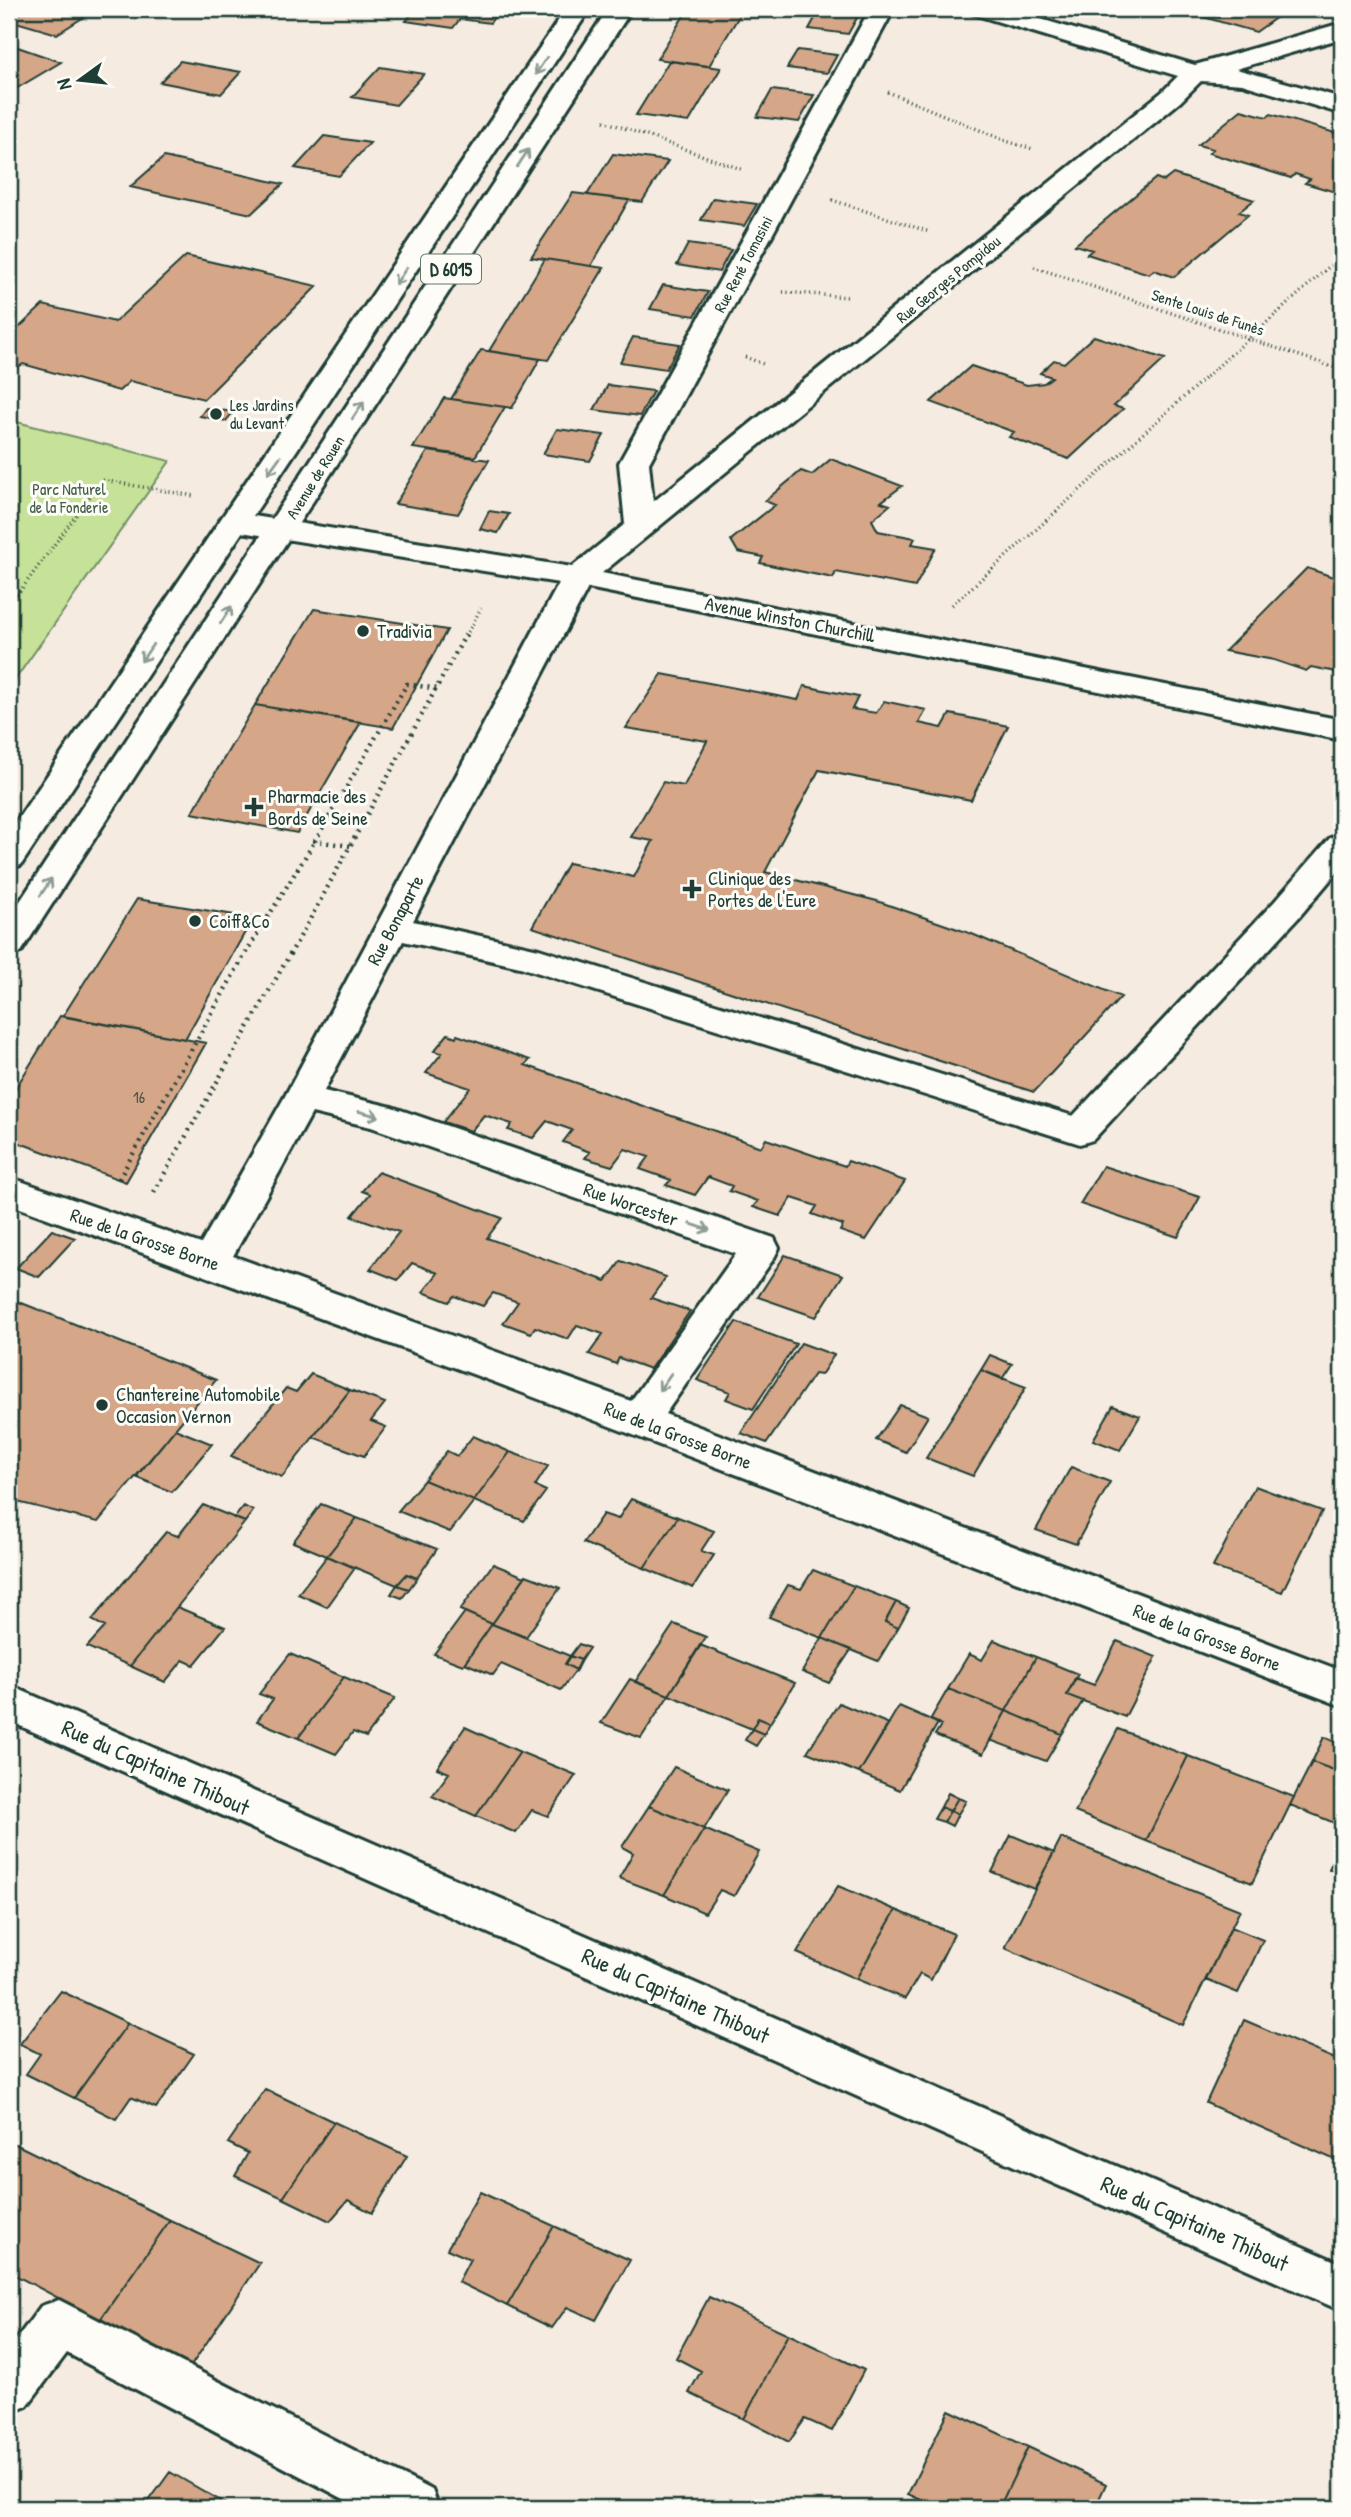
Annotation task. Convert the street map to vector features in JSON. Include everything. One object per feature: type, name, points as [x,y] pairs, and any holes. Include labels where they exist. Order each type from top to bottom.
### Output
[{"type":"street","name":"D 6015","points":[[9,857],[578,9]]},
{"type":"street","name":"Avenue de Rouen","points":[[9,944],[620,9]]},
{"type":"street","name":"Rue René Tomasini","points":[[640,528],[635,463],[797,189],[882,9]]},
{"type":"street","points":[[982,9],[1195,73],[1244,78],[1342,106]]},
{"type":"street","name":"Rue Georges Pompidou","points":[[578,577],[1171,97],[1195,73],[1342,30]]},
{"type":"street","points":[[455,194],[494,202]]},
{"type":"street","name":"Avenue Winston Churchill","points":[[235,522],[578,577],[1342,730]]},
{"type":"street","name":"Rue Bonaparte","points":[[218,1248],[302,1098],[578,577]]},
{"type":"street","points":[[391,927],[527,957],[1080,1131],[1287,909],[1342,845]]},
{"type":"street","name":"Rue Worcester","points":[[302,1098],[379,1116],[760,1248],[639,1420]]},
{"type":"street","name":"Rue de la Grosse Borne","points":[[9,1191],[218,1248],[639,1420],[1342,1689]]},
{"type":"street","name":"Rue du Capitaine Thibout","points":[[9,1702],[1342,2288]]},
{"type":"street","points":[[9,2389],[59,2323],[413,2508]]},
{"type":"path","points":[[877,87],[1006,141],[1037,150]]},
{"type":"path","points":[[602,120],[934,234]]},
{"type":"path","points":[[904,641],[934,622],[1342,255]]},
{"type":"path","name":"Sente Louis de Funès","points":[[1065,278],[1342,370]]},
{"type":"path","points":[[773,291],[850,298]]},
{"type":"path","points":[[9,606],[102,480],[207,498],[225,472],[264,478]]},
{"type":"path","points":[[9,591],[19,593]]},
{"type":"path","points":[[218,1248],[167,1213],[151,1198],[481,608]]},
{"type":"path","points":[[119,1180],[244,954],[315,841],[407,684],[438,689]]},
{"type":"path","points":[[315,841],[350,846]]},
{"type":"green space","name":"Parc Naturel de la Fonderie","points":[[9,420],[170,461],[9,688]]},
{"type":"building","points":[[27,9],[95,10],[57,34],[9,20]]},
{"type":"building","points":[[404,9],[500,9],[490,23],[460,19],[453,28],[406,21],[415,10]]},
{"type":"building","points":[[688,9],[742,11],[709,66],[657,59]]},
{"type":"building","points":[[1175,9],[1288,9],[1256,32]]},
{"type":"building","points":[[819,11],[858,16],[848,34],[809,29]]},
{"type":"building","points":[[9,44],[61,62],[9,93]]},
{"type":"building","points":[[798,50],[837,55],[827,73],[787,68]]},
{"type":"building","points":[[180,61],[241,72],[221,94],[160,82]]},
{"type":"building","points":[[669,61],[721,68],[689,122],[636,115]]},
{"type":"building","points":[[380,67],[424,74],[396,105],[352,97]]},
{"type":"building","points":[[772,90],[814,95],[799,122],[757,117]]},
{"type":"building","points":[[1241,110],[1267,117],[1271,114],[1342,135],[1342,194],[1305,183],[1310,179],[1295,174],[1291,178],[1209,153],[1213,149],[1198,145]]},
{"type":"building","points":[[324,136],[370,143],[339,176],[295,168]]},
{"type":"building","points":[[613,154],[668,161],[642,202],[587,195]]},
{"type":"building","points":[[164,157],[283,184],[251,214],[130,187]]},
{"type":"building","points":[[1173,174],[1254,200],[1239,212],[1248,215],[1174,277],[1154,270],[1149,274],[1087,254],[1092,250],[1075,245],[1156,178],[1164,181]]},
{"type":"building","points":[[573,193],[629,200],[591,266],[531,257]]},
{"type":"building","points":[[713,198],[757,204],[744,226],[701,220]]},
{"type":"building","points":[[688,244],[731,250],[719,272],[677,265]]},
{"type":"building","points":[[186,256],[317,286],[204,399],[130,381],[119,391],[23,364],[9,373],[9,337],[43,305],[115,322]]},
{"type":"building","points":[[545,259],[604,268],[548,360],[489,351]]},
{"type":"building","points":[[663,285],[708,292],[695,316],[650,309]]},
{"type":"building","points":[[1094,336],[1165,359],[1114,406],[1123,409],[1069,459],[1009,437],[1014,432],[931,402],[971,366],[1027,385],[1044,383],[1052,377],[1040,373],[1054,360],[1064,363]]},
{"type":"building","points":[[633,337],[680,344],[666,369],[620,362]]},
{"type":"building","points":[[481,350],[540,359],[512,408],[451,399]]},
{"type":"building","points":[[608,385],[653,391],[640,416],[594,410]]},
{"type":"building","points":[[444,398],[505,407],[475,457],[413,448]]},
{"type":"building","name":"Les Jardins du Levant","points":[[206,408],[233,412],[226,421],[200,416]]},
{"type":"building","points":[[557,429],[604,435],[590,461],[543,454]]},
{"type":"building","points":[[428,451],[489,460],[458,514],[395,504]]},
{"type":"building","points":[[831,459],[902,486],[881,502],[890,505],[872,520],[878,531],[915,538],[912,544],[936,548],[915,587],[836,572],[833,578],[760,563],[763,557],[738,552],[731,540],[775,505],[765,501],[801,471],[812,475]]},
{"type":"building","points":[[489,511],[509,514],[498,533],[480,529]]},
{"type":"building","points":[[1307,568],[1342,580],[1342,673],[1311,667],[1306,671],[1274,660],[1225,651]]},
{"type":"building","points":[[314,609],[447,630],[393,728],[255,705]]},
{"type":"building","name":"Clinique des Portes de l'Eure","points":[[662,674],[798,700],[804,686],[858,697],[852,709],[876,713],[884,701],[926,710],[919,723],[942,728],[950,714],[1008,726],[971,800],[819,770],[765,872],[877,901],[972,934],[1121,997],[1034,1092],[532,927],[568,863],[634,877],[653,841],[631,837],[663,782],[684,786],[707,741],[626,728]]},
{"type":"building","points":[[255,705],[361,722],[297,833],[192,813]]},
{"type":"building","points":[[137,899],[253,918],[185,1039],[63,1016]]},
{"type":"building","points":[[60,1016],[206,1043],[126,1182],[9,1139],[9,1099]]},
{"type":"building","points":[[448,1034],[530,1060],[525,1065],[761,1147],[766,1139],[845,1166],[848,1161],[905,1181],[866,1240],[840,1231],[843,1225],[812,1214],[817,1206],[792,1198],[780,1216],[753,1207],[758,1201],[729,1191],[732,1186],[708,1177],[695,1195],[666,1185],[671,1180],[640,1169],[649,1157],[625,1149],[612,1166],[585,1158],[590,1152],[563,1142],[572,1130],[547,1121],[533,1138],[508,1130],[512,1124],[484,1115],[471,1131],[443,1122],[470,1088],[426,1073],[442,1053],[434,1051]]},
{"type":"building","points":[[1103,1166],[1200,1197],[1178,1237],[1080,1204]]},
{"type":"building","points":[[378,1172],[502,1218],[487,1238],[606,1281],[621,1261],[666,1277],[651,1298],[690,1311],[650,1369],[619,1358],[616,1364],[589,1354],[603,1334],[577,1325],[568,1339],[535,1327],[531,1333],[503,1323],[518,1302],[493,1293],[483,1306],[454,1296],[449,1302],[423,1292],[438,1273],[412,1263],[398,1280],[370,1269],[399,1232],[352,1216],[370,1194],[362,1191]]},
{"type":"building","points":[[52,1230],[75,1238],[39,1277],[16,1268]]},
{"type":"building","points":[[785,1255],[843,1275],[816,1317],[758,1297]]},
{"type":"building","name":"Chantereine Automobile Occasion Vernon","points":[[9,1298],[216,1380],[98,1522],[9,1500]]},
{"type":"building","points":[[736,1322],[796,1344],[753,1409],[726,1399],[730,1392],[697,1380]]},
{"type":"building","points":[[801,1343],[834,1355],[821,1375],[814,1374],[767,1443],[741,1433]]},
{"type":"building","points":[[990,1355],[1012,1364],[1002,1379],[981,1370]]},
{"type":"building","points":[[981,1370],[1026,1387],[973,1476],[926,1458]]},
{"type":"building","points":[[311,1374],[350,1390],[282,1477],[231,1456],[286,1388],[296,1392]]},
{"type":"building","points":[[350,1390],[385,1403],[371,1421],[386,1427],[364,1456],[313,1437]]},
{"type":"building","points":[[900,1405],[928,1416],[906,1452],[876,1440]]},
{"type":"building","points":[[1113,1406],[1140,1416],[1120,1450],[1093,1440]]},
{"type":"building","points":[[175,1429],[212,1444],[172,1492],[136,1477]]},
{"type":"building","points":[[473,1436],[510,1452],[474,1501],[424,1480],[447,1451],[457,1456]]},
{"type":"building","points":[[510,1452],[548,1466],[535,1486],[546,1491],[524,1521],[474,1501]]},
{"type":"building","points":[[1071,1467],[1110,1482],[1076,1544],[1036,1530]]},
{"type":"building","points":[[424,1480],[474,1501],[450,1532],[398,1511]]},
{"type":"building","points":[[1255,1486],[1322,1511],[1282,1592],[1213,1567]]},
{"type":"building","points":[[631,1499],[678,1517],[644,1568],[583,1543],[603,1514],[618,1519]]},
{"type":"building","points":[[321,1504],[357,1518],[327,1556],[293,1542]]},
{"type":"building","points":[[203,1505],[245,1522],[130,1666],[87,1647],[105,1627],[92,1620],[166,1532],[178,1536]]},
{"type":"building","points":[[244,1506],[253,1511],[245,1522],[234,1518]]},
{"type":"building","points":[[678,1517],[714,1531],[701,1551],[714,1555],[693,1588],[644,1568]]},
{"type":"building","points":[[357,1518],[437,1549],[417,1578],[407,1574],[397,1585],[327,1556]]},
{"type":"building","points":[[327,1556],[355,1568],[327,1607],[298,1594]]},
{"type":"building","points":[[493,1564],[525,1577],[492,1624],[460,1610]]},
{"type":"building","points":[[813,1570],[854,1586],[822,1638],[769,1617],[788,1585],[801,1589]]},
{"type":"building","points":[[407,1574],[417,1578],[409,1589],[397,1585]]},
{"type":"building","points":[[526,1575],[560,1588],[526,1637],[492,1624]]},
{"type":"building","points":[[397,1585],[409,1589],[402,1598],[391,1594]]},
{"type":"building","points":[[854,1586],[896,1602],[885,1622],[898,1628],[878,1661],[822,1638]]},
{"type":"building","points":[[896,1602],[909,1608],[898,1628],[885,1622]]},
{"type":"building","points":[[177,1607],[225,1627],[194,1665],[183,1660],[165,1682],[130,1666]]},
{"type":"building","points":[[465,1612],[492,1624],[463,1665],[434,1654]]},
{"type":"building","points":[[492,1624],[570,1656],[565,1664],[576,1670],[561,1690],[501,1664],[493,1675],[465,1663]]},
{"type":"building","points":[[674,1624],[706,1637],[669,1695],[635,1682]]},
{"type":"building","points":[[822,1638],[851,1650],[829,1683],[802,1672]]},
{"type":"building","points":[[994,1640],[1036,1657],[1006,1711],[948,1689],[969,1654],[982,1660]]},
{"type":"building","points":[[1117,1641],[1156,1657],[1125,1717],[1067,1695],[1075,1678],[1094,1685]]},
{"type":"building","points":[[579,1644],[589,1648],[581,1660],[570,1656]]},
{"type":"building","points":[[700,1645],[795,1683],[770,1723],[758,1718],[752,1729],[669,1695]]},
{"type":"building","points":[[290,1654],[344,1677],[298,1738],[257,1721],[273,1699],[259,1694]]},
{"type":"building","points":[[570,1656],[581,1660],[576,1670],[565,1664]]},
{"type":"building","points":[[1036,1657],[1078,1674],[1067,1695],[1083,1701],[1062,1734],[1006,1711]]},
{"type":"building","points":[[344,1677],[395,1698],[366,1737],[353,1732],[336,1754],[298,1738]]},
{"type":"building","points":[[630,1679],[669,1695],[641,1738],[601,1723]]},
{"type":"building","points":[[948,1689],[1006,1711],[983,1754],[935,1735],[941,1725],[930,1720]]},
{"type":"building","points":[[839,1703],[889,1724],[859,1773],[807,1752]]},
{"type":"building","points":[[899,1706],[938,1723],[900,1790],[859,1773]]},
{"type":"building","points":[[1006,1711],[1062,1734],[1046,1761],[990,1740]]},
{"type":"building","points":[[758,1718],[770,1723],[764,1734],[752,1729]]},
{"type":"building","points":[[465,1727],[520,1752],[476,1816],[432,1796],[449,1773],[437,1768]]},
{"type":"building","points":[[752,1729],[764,1734],[756,1746],[745,1740]]},
{"type":"building","points":[[1118,1729],[1188,1756],[1146,1841],[1075,1812]]},
{"type":"building","points":[[1324,1737],[1342,1745],[1342,1773],[1312,1762]]},
{"type":"building","points":[[520,1752],[576,1775],[548,1816],[532,1810],[516,1833],[476,1816]]},
{"type":"building","points":[[1188,1756],[1294,1797],[1252,1883],[1146,1841]]},
{"type":"building","points":[[1312,1762],[1342,1773],[1342,1826],[1290,1805]]},
{"type":"building","points":[[674,1767],[728,1790],[704,1829],[649,1806]]},
{"type":"building","points":[[948,1793],[958,1798],[950,1811],[941,1807]]},
{"type":"building","points":[[958,1798],[966,1801],[958,1814],[950,1811]]},
{"type":"building","points":[[649,1806],[704,1829],[664,1895],[619,1878],[633,1853],[622,1847]]},
{"type":"building","points":[[941,1807],[950,1811],[944,1822],[934,1819]]},
{"type":"building","points":[[950,1811],[958,1814],[952,1826],[944,1822]]},
{"type":"building","points":[[704,1829],[759,1852],[734,1896],[720,1890],[705,1913],[664,1895]]},
{"type":"building","points":[[1011,1835],[1054,1853],[1034,1889],[992,1872]]},
{"type":"building","points":[[1061,1838],[1240,1910],[1183,2025],[1005,1948]]},
{"type":"building","points":[[1342,1841],[1342,1874],[1329,1869]]},
{"type":"building","points":[[838,1886],[896,1910],[856,1979],[797,1953]]},
{"type":"building","points":[[896,1910],[954,1934],[931,1980],[920,1974],[905,1999],[856,1979]]},
{"type":"building","points":[[1231,1927],[1263,1940],[1238,1993],[1206,1980]]},
{"type":"building","points":[[61,1991],[128,2023],[74,2098],[26,2074],[40,2054],[20,2044]]},
{"type":"building","points":[[1244,2020],[1342,2062],[1342,2163],[1206,2103]]},
{"type":"building","points":[[128,2023],[194,2054],[156,2108],[131,2097],[116,2119],[74,2098]]},
{"type":"building","points":[[265,2089],[334,2122],[283,2198],[235,2176],[248,2153],[228,2143]]},
{"type":"building","points":[[334,2122],[407,2156],[372,2213],[348,2200],[330,2221],[283,2198]]},
{"type":"building","points":[[9,2141],[170,2220],[100,2320],[9,2272]]},
{"type":"building","points":[[480,2192],[554,2226],[507,2306],[458,2282],[470,2259],[447,2249]]},
{"type":"building","points":[[170,2220],[260,2263],[191,2366],[100,2320]]},
{"type":"building","points":[[554,2226],[630,2260],[596,2320],[567,2307],[552,2328],[507,2306]]},
{"type":"building","points":[[709,2297],[788,2334],[744,2419],[689,2393],[701,2371],[676,2358]]},
{"type":"building","points":[[788,2334],[864,2370],[832,2431],[805,2419],[789,2442],[744,2419]]},
{"type":"building","points":[[949,2410],[1028,2447],[999,2508],[938,2508],[908,2494]]},
{"type":"building","points":[[1028,2447],[1106,2484],[1095,2508],[999,2508]]},
{"type":"building","points":[[170,2472],[233,2508],[144,2508]]},
{"type":"place","name":"Les Jardins du Levant","points":[[216,414]]},
{"type":"place","name":"Tradivia","points":[[363,631]]},
{"type":"place","name":"Pharmacie des Bords de Seine","points":[[254,807]]},
{"type":"place","name":"Clinique des Portes de l'Eure","points":[[692,889]]},
{"type":"place","name":"Coiff&Co","points":[[195,921]]},
{"type":"place","name":"Chantereine Automobile Occasion Vernon","points":[[102,1405]]}]
